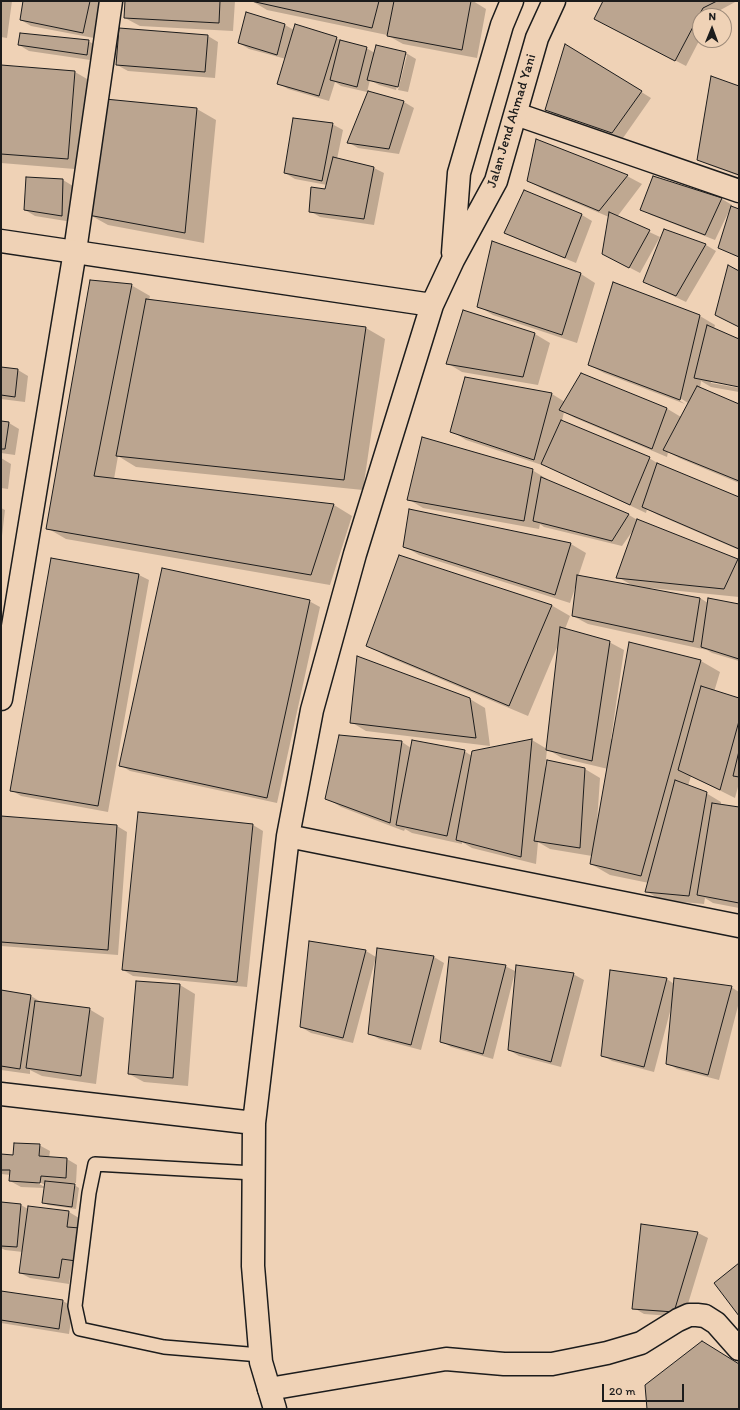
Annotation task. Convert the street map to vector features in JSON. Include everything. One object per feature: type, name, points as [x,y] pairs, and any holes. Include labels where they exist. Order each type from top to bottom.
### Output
[{"type":"street","points":[[1,699],[76,251],[111,1]]},
{"type":"street","name":"Jalan Jend Ahmad Yani","points":[[453,260],[459,173],[502,25],[512,1]]},
{"type":"street","name":"Jalan Jend Ahmad Yani","points":[[272,1399],[260,1355],[253,1266],[254,1123],[288,836],[312,710],[355,554],[432,304],[453,260],[496,181],[537,38],[554,1]]},
{"type":"street","points":[[516,114],[739,191]]},
{"type":"street","points":[[1,241],[432,304]]},
{"type":"street","points":[[288,836],[739,926]]},
{"type":"street","points":[[1,1094],[254,1123]]},
{"type":"street","points":[[272,1399],[446,1359],[504,1364],[552,1364],[606,1353],[641,1343],[678,1320],[689,1315],[705,1316],[716,1323],[739,1348]]},
{"type":"lane","points":[[254,1173],[95,1164],[89,1193],[75,1306],[80,1329],[164,1347],[260,1355]]},
{"type":"building","points":[[23,1],[90,1],[83,33],[20,20]]},
{"type":"building","points":[[125,1],[220,1],[219,23],[124,18]]},
{"type":"building","points":[[251,1],[379,1],[372,28]]},
{"type":"building","points":[[394,1],[471,1],[462,50],[387,36]]},
{"type":"building","points":[[603,1],[717,1],[703,8],[692,8],[692,29],[675,61],[594,19]]},
{"type":"building","points":[[246,12],[285,24],[277,55],[238,43]]},
{"type":"building","points":[[295,24],[337,37],[319,96],[277,84]]},
{"type":"building","points":[[119,28],[208,35],[205,72],[116,65]]},
{"type":"building","points":[[20,33],[89,40],[87,55],[18,45]]},
{"type":"building","points":[[340,40],[367,47],[357,87],[330,80]]},
{"type":"building","points":[[565,44],[642,91],[612,133],[545,110]]},
{"type":"building","points":[[376,45],[406,52],[398,87],[367,80]]},
{"type":"building","points":[[1,65],[75,71],[68,159],[1,154]]},
{"type":"building","points":[[711,76],[739,86],[739,175],[697,160]]},
{"type":"building","points":[[368,91],[404,101],[389,149],[347,143]]},
{"type":"building","points":[[105,99],[197,108],[185,233],[88,215]]},
{"type":"building","points":[[293,118],[333,123],[322,181],[284,173]]},
{"type":"building","points":[[536,139],[628,175],[599,211],[527,181]]},
{"type":"building","points":[[333,157],[374,167],[364,219],[309,212],[311,187],[325,189]]},
{"type":"building","points":[[653,176],[722,198],[705,235],[640,210]]},
{"type":"building","points":[[26,177],[63,179],[62,216],[24,210]]},
{"type":"building","points":[[524,190],[582,214],[565,258],[504,233]]},
{"type":"building","points":[[731,206],[739,209],[739,257],[718,248]]},
{"type":"building","points":[[609,212],[650,230],[629,268],[602,254]]},
{"type":"building","points":[[664,229],[706,244],[676,296],[643,282]]},
{"type":"building","points":[[492,241],[581,273],[562,335],[477,307]]},
{"type":"building","points":[[728,265],[739,271],[739,327],[715,315]]},
{"type":"building","points":[[90,280],[132,284],[94,476],[334,504],[311,575],[46,529]]},
{"type":"building","points":[[613,282],[700,315],[680,400],[588,365]]},
{"type":"building","points":[[146,299],[366,327],[344,480],[116,456]]},
{"type":"building","points":[[463,310],[535,333],[523,377],[446,364]]},
{"type":"building","points":[[707,325],[739,339],[739,387],[694,378]]},
{"type":"building","points":[[1,367],[18,369],[15,397],[1,395]]},
{"type":"building","points":[[581,373],[667,408],[652,449],[559,410]]},
{"type":"building","points":[[465,377],[552,393],[534,460],[450,432]]},
{"type":"building","points":[[697,386],[739,404],[739,481],[663,450]]},
{"type":"building","points":[[561,420],[650,457],[630,505],[541,464]]},
{"type":"building","points":[[1,421],[9,422],[5,449],[1,449]]},
{"type":"building","points":[[422,437],[533,469],[524,521],[407,500]]},
{"type":"building","points":[[657,463],[739,497],[739,549],[642,507]]},
{"type":"building","points":[[541,477],[629,514],[612,541],[533,521]]},
{"type":"building","points":[[409,509],[571,543],[555,595],[403,547]]},
{"type":"building","points":[[637,519],[738,559],[724,589],[616,578]]},
{"type":"building","points":[[399,555],[552,605],[509,706],[366,646]]},
{"type":"building","points":[[51,558],[139,574],[98,806],[10,791]]},
{"type":"building","points":[[162,568],[310,600],[267,798],[119,766]]},
{"type":"building","points":[[577,575],[700,598],[693,642],[572,616]]},
{"type":"building","points":[[708,598],[739,604],[739,659],[701,647]]},
{"type":"building","points":[[560,627],[610,641],[592,761],[546,750]]},
{"type":"building","points":[[629,642],[701,660],[641,876],[590,864]]},
{"type":"building","points":[[357,656],[470,698],[476,738],[350,723]]},
{"type":"building","points":[[701,686],[739,698],[739,721],[720,790],[678,770]]},
{"type":"building","points":[[339,735],[402,741],[390,823],[325,799]]},
{"type":"building","points":[[532,739],[521,857],[456,840],[472,751]]},
{"type":"building","points":[[412,740],[465,750],[447,836],[396,825]]},
{"type":"building","points":[[739,751],[739,777],[733,776]]},
{"type":"building","points":[[547,760],[585,768],[580,848],[534,841]]},
{"type":"building","points":[[675,780],[707,792],[689,896],[645,892]]},
{"type":"building","points":[[712,803],[739,807],[739,903],[697,895]]},
{"type":"building","points":[[138,812],[253,824],[237,982],[122,970]]},
{"type":"building","points":[[1,816],[117,825],[108,950],[1,942]]},
{"type":"building","points":[[309,941],[366,950],[343,1038],[300,1027]]},
{"type":"building","points":[[377,948],[434,956],[411,1045],[368,1034]]},
{"type":"building","points":[[449,957],[506,965],[483,1054],[440,1042]]},
{"type":"building","points":[[516,965],[574,973],[551,1062],[508,1050]]},
{"type":"building","points":[[610,970],[667,978],[644,1067],[601,1056]]},
{"type":"building","points":[[674,978],[732,986],[708,1075],[666,1064]]},
{"type":"building","points":[[136,981],[180,984],[173,1078],[128,1074]]},
{"type":"building","points":[[1,990],[31,995],[20,1069],[1,1066]]},
{"type":"building","points":[[35,1001],[90,1008],[81,1076],[26,1068]]},
{"type":"building","points":[[14,1143],[40,1144],[39,1156],[67,1158],[66,1178],[41,1176],[40,1183],[9,1181],[10,1170],[1,1170],[1,1154],[13,1155]]},
{"type":"building","points":[[45,1181],[75,1184],[72,1207],[42,1203]]},
{"type":"building","points":[[1,1202],[21,1204],[17,1247],[1,1246]]},
{"type":"building","points":[[28,1206],[69,1211],[67,1227],[80,1228],[76,1261],[62,1259],[59,1278],[19,1273]]},
{"type":"building","points":[[641,1224],[698,1232],[674,1312],[632,1309]]},
{"type":"building","points":[[739,1263],[739,1316],[714,1283]]},
{"type":"building","points":[[1,1291],[63,1300],[59,1329],[1,1320]]},
{"type":"building","points":[[702,1341],[739,1364],[739,1409],[647,1409],[645,1385]]}]
